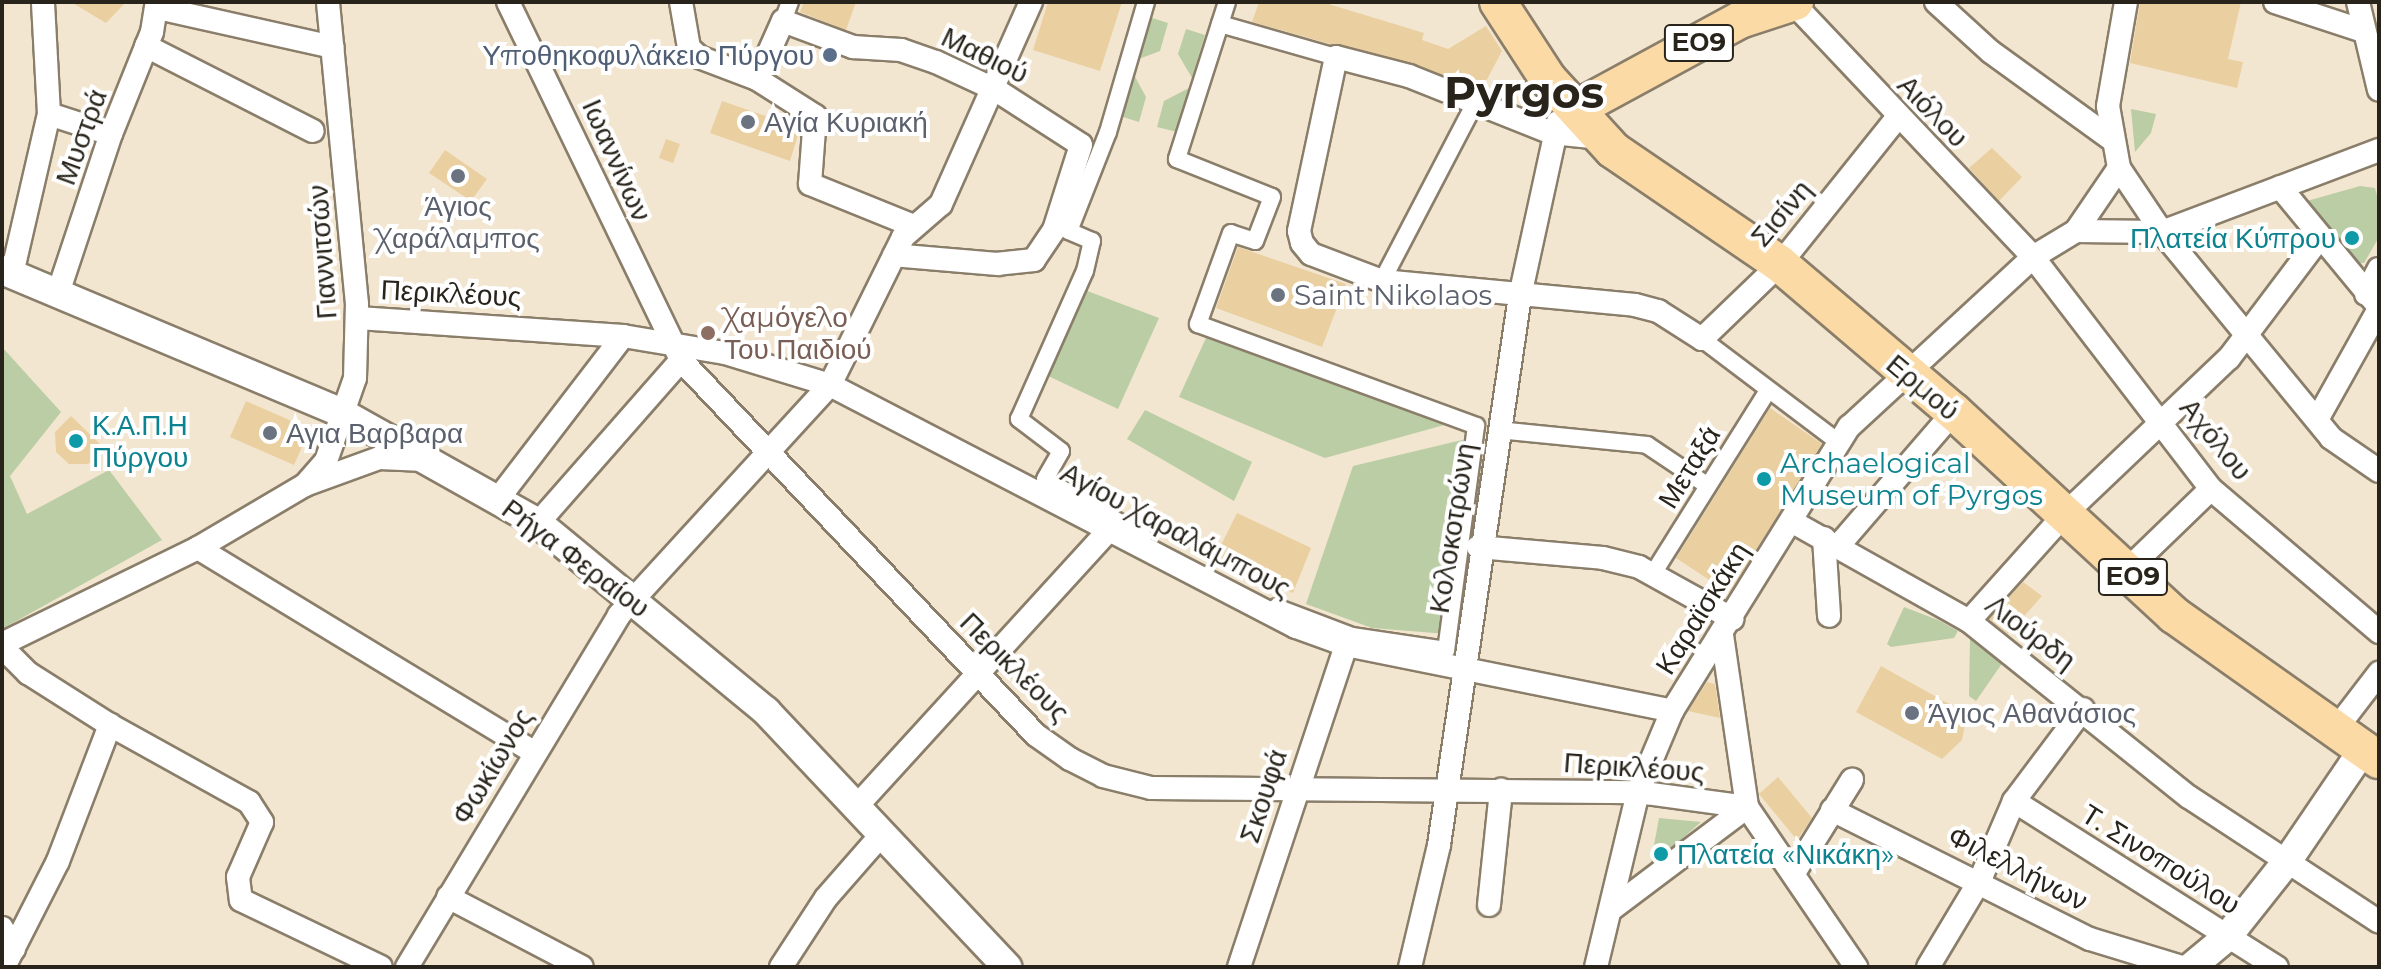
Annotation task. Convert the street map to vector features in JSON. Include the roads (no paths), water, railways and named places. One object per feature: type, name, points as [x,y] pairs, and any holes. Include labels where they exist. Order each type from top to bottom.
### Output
[{"type":"main road","name":"Ερμού","points":[[1498,2],[1548,79],[1564,121],[1601,138],[1780,264],[1954,412],[2126,571],[2198,632],[2359,746]]},
{"type":"main road","name":"Ερμού","points":[[1517,2],[1560,70],[1564,121]]},
{"type":"main road","name":"ΕΟ9","points":[[1564,121],[1736,11],[1794,2]]},
{"type":"street","points":[[7,272],[49,114],[43,2]]},
{"type":"street","name":"Γιαννιτσών","points":[[305,485],[326,461],[344,414],[355,378],[358,318],[328,2]]},
{"type":"street","name":"Ιωαννίνων","points":[[508,2],[676,351]]},
{"type":"street","points":[[681,2],[689,48],[715,66],[757,79],[815,116],[810,184],[914,226]]},
{"type":"street","name":"Φωκίωνος","points":[[407,967],[534,752],[633,598],[766,448],[830,385],[894,255],[914,226],[941,204],[996,90],[1031,2]]},
{"type":"street","points":[[1146,2],[1108,132],[1069,231],[1092,241],[1085,271],[1019,419],[1061,451],[1045,479],[1244,594],[1352,636],[1446,650],[1476,426],[1198,324],[1231,233],[1255,241],[1272,197],[1177,159],[1227,2]]},
{"type":"street","name":"Αιόλου","points":[[1794,2],[1897,118],[2033,257]]},
{"type":"street","points":[[1936,2],[1991,52],[2111,139]]},
{"type":"street","points":[[2126,2],[2108,106],[2111,139],[2119,168],[2162,232],[2249,333],[2331,438],[2379,471]]},
{"type":"street","points":[[2275,2],[2360,30]]},
{"type":"street","points":[[2358,2],[2360,30],[2379,90]]},
{"type":"street","points":[[158,5],[333,47]]},
{"type":"street","name":"Μυστρά","points":[[58,293],[158,5]]},
{"type":"street","name":"Μαθιού","points":[[757,79],[787,12],[853,47],[916,55],[996,90],[1077,139],[1081,152],[1054,230],[1034,260],[998,264],[894,255]]},
{"type":"street","points":[[1220,24],[1409,76],[1475,103],[1564,121]]},
{"type":"street","points":[[146,46],[313,131]]},
{"type":"street","points":[[1336,57],[1299,231],[1311,254],[1382,281],[1646,308],[1702,339],[1767,392],[1838,442]]},
{"type":"street","points":[[1382,281],[1475,103]]},
{"type":"street","points":[[49,114],[111,134]]},
{"type":"street","name":"Σισίνη","points":[[1702,339],[1780,264],[1897,118]]},
{"type":"street","name":"Κολοκοτρώνη","points":[[1410,967],[1447,789],[1478,547],[1520,296],[1564,121]]},
{"type":"street","points":[[2076,231],[2162,232],[2379,150]]},
{"type":"street","points":[[2076,231],[2119,168]]},
{"type":"street","points":[[2280,187],[2318,240],[2375,304]]},
{"type":"street","name":"Καραϊσκάκη","points":[[1596,967],[1613,908],[1638,792],[1672,711],[1728,627],[1856,419],[2033,257],[2076,231]]},
{"type":"street","points":[[1969,621],[2065,514],[2164,424],[2249,333],[2318,240]]},
{"type":"street","name":"Αχόλου","points":[[2033,257],[2211,489],[2379,632]]},
{"type":"street","points":[[2318,418],[2375,304],[2379,269]]},
{"type":"street","name":"Ρήγα Φεραίου","points":[[7,272],[344,414],[538,523],[633,598],[766,711],[1007,967]]},
{"type":"street","name":"Περικλέους","points":[[358,318],[623,336],[676,351],[1036,735],[1103,776],[1151,788],[1296,792],[1447,789],[1638,792],[1747,807]]},
{"type":"street","points":[[498,499],[623,336]]},
{"type":"street","points":[[538,523],[676,351]]},
{"type":"street","name":"Αγίου Χαραλάμπους","points":[[676,351],[830,385],[1259,609],[1346,645],[1461,664],[1672,711]]},
{"type":"street","name":"Μεταξά","points":[[1656,569],[1767,392]]},
{"type":"street","points":[[1829,616],[1832,542],[1954,412]]},
{"type":"street","points":[[1498,430],[1647,445],[1708,486]]},
{"type":"street","name":"Γιαννιτσών","points":[[2,646],[198,548],[305,485],[379,458],[428,461]]},
{"type":"street","points":[[2126,571],[2211,489]]},
{"type":"street","name":"Λιούρδη","points":[[1791,521],[1969,621],[2083,709],[2189,797],[2379,922]]},
{"type":"street","points":[[856,807],[1109,530]]},
{"type":"street","points":[[1478,547],[1603,558],[1639,567],[1728,627],[1747,807],[1856,967]]},
{"type":"street","points":[[198,548],[534,752]]},
{"type":"street","name":"Σκουφά","points":[[1239,967],[1346,645]]},
{"type":"street","points":[[2,646],[28,673],[110,725],[259,811],[259,839],[238,877],[241,900],[381,967]]},
{"type":"street","points":[[2191,967],[2227,937],[2288,860],[2359,746],[2379,673]]},
{"type":"street","points":[[1928,967],[1980,880],[2014,801],[2083,709]]},
{"type":"street","points":[[9,958],[58,861],[110,725]]},
{"type":"street","points":[[1794,873],[1852,780]]},
{"type":"street","points":[[1489,905],[1501,790]]},
{"type":"street","name":"Τ. Σινοπούλου","points":[[2014,801],[2277,967]]},
{"type":"street","points":[[1613,908],[1747,807]]},
{"type":"street","name":"Φιλελλήνων","points":[[1832,810],[1980,880],[2090,939],[2182,967]]},
{"type":"street","points":[[781,967],[826,898],[883,833]]},
{"type":"street","points":[[448,897],[582,967]]},
{"type":"street","points":[[2,928],[9,958]]},
{"type":"place","name":"Υποθηκοφυλάκειο Πύργου","points":[[830,55]]},
{"type":"place","name":"Αγία Κυριακή","points":[[748,122]]},
{"type":"place","name":"Άγιος Χαράλαμπος","points":[[458,176]]},
{"type":"place","name":"Πλατεία Κύπρου","points":[[2352,238]]},
{"type":"place","name":"Saint Nikolaos","points":[[1278,295]]},
{"type":"place","name":"Χαμόγελο Του Παιδιού","points":[[708,333]]},
{"type":"place","name":"Αγια Βαρβαρα","points":[[270,433]]},
{"type":"place","name":"Κ.Α.Π.Η Πύργου","points":[[76,441]]},
{"type":"place","name":"Archaelogical Museum of Pyrgos","points":[[1764,479]]},
{"type":"place","name":"Άγιος Αθανάσιος","points":[[1912,713]]},
{"type":"place","name":"Πλατεία «Νικάκη»","points":[[1661,854]]},
{"type":"district","name":"Pyrgos","points":[[1524,92]]}]
